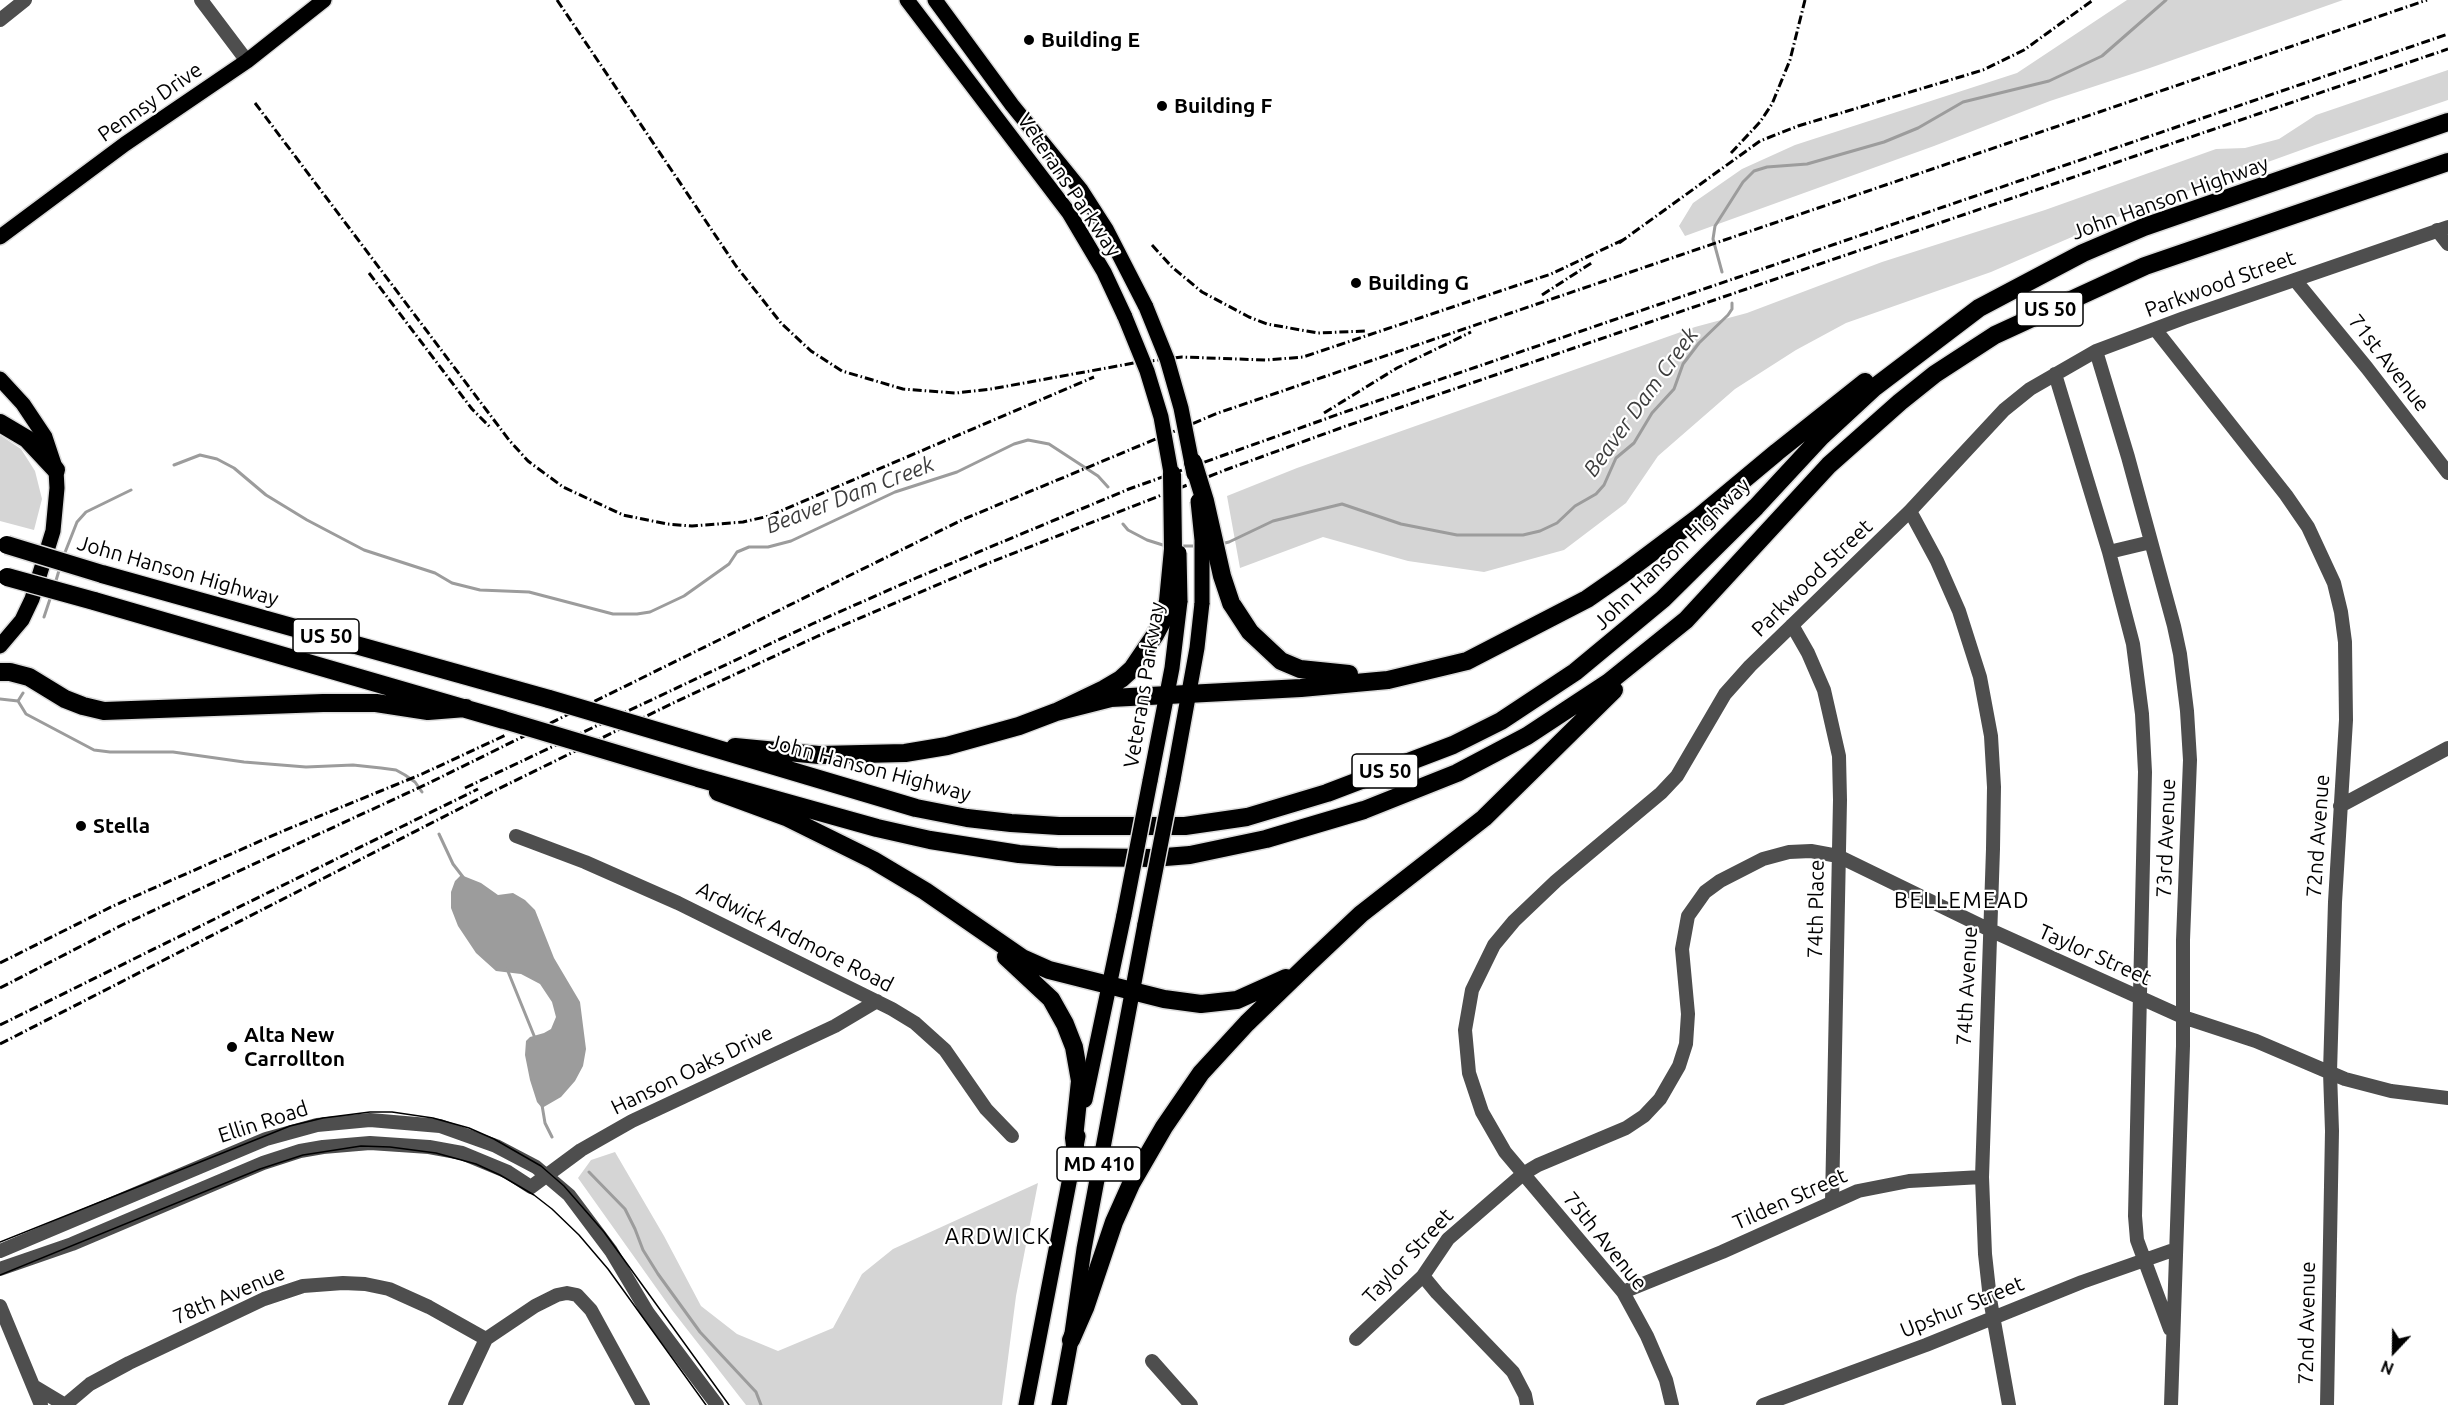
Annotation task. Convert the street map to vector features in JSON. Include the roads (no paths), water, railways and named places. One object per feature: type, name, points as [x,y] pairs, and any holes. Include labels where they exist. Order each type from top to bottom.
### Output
[{"type":"highway","name":"John Hanson Highway","points":[[4,544],[549,699],[907,806],[967,818],[1059,826],[1185,826],[1247,817],[1327,793],[1453,745],[1502,721],[1575,672],[1663,599],[1756,507],[1821,437],[1875,387],[1979,308],[2032,278],[2124,235],[2219,200],[2289,179],[2448,123]]},
{"type":"highway","name":"US 50","points":[[3,576],[877,828],[1019,854],[1109,859],[1190,855],[1238,846],[1314,826],[1383,803],[1457,773],[1527,736],[1573,708],[1686,620],[1829,465],[1926,381],[1948,364],[1995,335],[2145,266],[2448,162]]},
{"type":"highway","points":[[684,739],[819,755],[905,753],[983,738],[1056,712],[1111,698],[1301,688],[1388,680],[1467,661],[1509,642],[1587,599],[1683,529],[1828,410],[1876,374],[1947,332]]},
{"type":"highway","points":[[0,423],[27,438],[56,470]]},
{"type":"highway","points":[[1193,462],[1206,501],[1222,576],[1231,603],[1250,632],[1281,661],[1300,669],[1332,674],[1379,674],[1430,666],[1509,642]]},
{"type":"highway","points":[[1056,712],[1104,689],[1132,669],[1174,601],[1172,474]]},
{"type":"highway","points":[[1071,1340],[1085,1308],[1114,1222],[1131,1184],[1164,1127],[1201,1072],[1247,1023],[1361,914],[1485,818],[1686,620]]},
{"type":"highway","points":[[0,672],[29,677],[65,699],[91,709],[104,711],[323,703],[376,703],[428,711],[466,708]]},
{"type":"highway","points":[[698,778],[724,796],[786,817],[853,850],[897,874],[1022,958],[1049,969],[1182,1002],[1218,1004],[1254,994],[1308,964]]},
{"type":"highway","points":[[940,902],[1032,980],[1051,999],[1065,1024],[1074,1047],[1080,1081],[1075,1146]]},
{"type":"main road","name":"Pennsy Drive","points":[[0,237],[125,144],[247,61],[324,0]]},
{"type":"main road","name":"Veterans Parkway","points":[[907,0],[1069,213],[1104,272],[1147,370],[1161,417],[1172,474]]},
{"type":"main road","name":"Veterans Parkway","points":[[936,0],[1012,105],[1081,190],[1106,230],[1146,307],[1176,388],[1193,462],[1202,540],[1202,603],[1188,695],[1134,991],[1095,1185],[1059,1405]]},
{"type":"main road","points":[[0,379],[36,422],[45,437],[56,470],[56,509],[40,576],[22,620],[0,646]]},
{"type":"main road","name":"Veterans Parkway","points":[[1026,1405],[1075,1146],[1110,984],[1167,696],[1176,641],[1174,601]]},
{"type":"street","points":[[0,20],[25,0]]},
{"type":"street","points":[[201,0],[247,61]]},
{"type":"street","points":[[2443,228],[2448,244]]},
{"type":"street","name":"Parkwood Street","points":[[1523,1174],[1490,1129],[1469,1073],[1466,1054],[1467,1011],[1481,968],[1494,945],[1514,921],[1556,881],[1661,793],[1677,776],[1725,694],[1792,625],[1910,511],[2004,410],[2030,389],[2096,351],[2443,228]]},
{"type":"street","name":"71st Avenue","points":[[2295,280],[2367,368],[2448,474]]},
{"type":"street","name":"72nd Avenue","points":[[2155,329],[2286,495],[2308,527],[2334,583],[2345,642],[2344,759],[2335,902],[2330,1072],[2332,1131],[2326,1405]]},
{"type":"street","name":"73rd Avenue","points":[[2096,351],[2151,542],[2180,654],[2187,711],[2190,760],[2170,1405]]},
{"type":"street","name":"73rd Avenue","points":[[2055,374],[2109,552],[2133,644],[2142,714],[2145,772],[2134,1216],[2137,1240],[2173,1337]]},
{"type":"street","name":"74th Avenue","points":[[1910,511],[1937,561],[1959,611],[1980,677],[1990,736],[1994,787],[1982,1177],[1985,1254],[2009,1405]]},
{"type":"street","points":[[2109,552],[2151,542]]},
{"type":"street","name":"74th Place","points":[[1792,625],[1808,652],[1824,690],[1839,756],[1832,1202]]},
{"type":"street","points":[[2340,806],[2448,748]]},
{"type":"street","name":"Ardwick Ardmore Road","points":[[516,836],[585,862],[678,903],[877,1000],[933,1037],[957,1066],[986,1109],[1012,1136]]},
{"type":"street","name":"Taylor Street","points":[[1356,1339],[1423,1276],[1448,1239],[1523,1174],[1538,1165],[1626,1128],[1644,1116],[1660,1100],[1672,1082],[1686,1044],[1687,996],[1682,949],[1688,916],[1705,892],[1743,867],[1763,858],[1800,851],[1838,856],[1990,930],[2183,1017],[2256,1041],[2365,1085],[2448,1098]]},
{"type":"street","name":"Hanson Oaks Drive","points":[[531,1187],[598,1139],[632,1120],[835,1026],[877,1000]]},
{"type":"street","name":"Ellin Road","points":[[0,1251],[266,1139],[317,1125],[370,1120],[440,1126],[496,1146],[536,1167],[569,1195],[598,1232],[648,1313],[717,1405]]},
{"type":"street","name":"Ellin Road","points":[[0,1269],[72,1244],[263,1164],[300,1151],[323,1147],[370,1143],[429,1147],[462,1153],[508,1172],[531,1187]]},
{"type":"street","name":"75th Avenue","points":[[1523,1174],[1623,1292],[1647,1336],[1666,1380],[1672,1405]]},
{"type":"street","name":"Tilden Street","points":[[1623,1292],[1722,1252],[1832,1202],[1879,1185],[1982,1177]]},
{"type":"street","name":"Upshur Street","points":[[1763,1405],[1994,1319],[2082,1282],[2176,1249]]},
{"type":"street","points":[[1423,1276],[1513,1372],[1525,1395],[1527,1405]]},
{"type":"street","name":"78th Avenue","points":[[65,1405],[90,1384],[129,1363],[264,1299],[303,1286],[343,1283],[389,1289],[429,1307],[486,1339]]},
{"type":"street","points":[[456,1405],[486,1339],[535,1306],[557,1295],[567,1293],[577,1295],[584,1301],[597,1320],[643,1405]]},
{"type":"street","points":[[0,1306],[41,1405]]},
{"type":"street","points":[[1152,1361],[1191,1405]]},
{"type":"street","points":[[35,1387],[65,1405]]},
{"type":"waterway","name":"Beaver Dam Creek","points":[[1722,272],[1713,239],[1715,226],[1743,182],[1754,171],[1767,167],[1807,164],[1884,142],[1918,128],[1963,102],[2049,81],[2102,56],[2166,0]]},
{"type":"waterway","name":"Beaver Dam Creek","points":[[1221,544],[1273,521],[1342,504],[1401,524],[1457,535],[1523,535],[1540,531],[1557,523],[1575,506],[1596,494],[1604,485],[1616,458],[1634,443],[1652,413],[1674,389],[1683,364],[1699,343],[1728,315],[1732,309],[1732,303]]},
{"type":"waterway","name":"Beaver Dam Creek","points":[[174,465],[200,455],[217,459],[234,468],[266,495],[307,520],[364,550],[435,573],[452,583],[480,590],[529,592],[613,614],[650,612],[684,596],[729,564],[737,552],[749,547],[768,547],[791,541],[895,492],[957,472],[1014,444],[1028,440],[1049,444],[1098,476],[1108,487]]},
{"type":"waterway","name":"Beaver Dam Creek","points":[[64,555],[77,522],[86,512],[131,490]]},
{"type":"waterway","name":"Beaver Dam Creek","points":[[1123,524],[1128,530],[1147,540],[1166,546]]},
{"type":"waterway","name":"Beaver Dam Creek","points":[[1179,546],[1196,546]]},
{"type":"waterway","name":"Beaver Dam Creek","points":[[55,584],[60,567]]},
{"type":"waterway","name":"Beaver Dam Creek","points":[[44,617],[51,596]]},
{"type":"waterway","name":"Beaver Dam Creek","points":[[0,699],[18,701],[23,693]]},
{"type":"waterway","points":[[18,701],[26,714],[94,750],[173,752],[244,762],[306,767],[353,765],[381,768],[396,770],[405,775],[415,782],[422,792]]},
{"type":"waterway","points":[[439,834],[453,864],[463,877]]},
{"type":"waterway","points":[[507,969],[535,1038]]},
{"type":"waterway","points":[[542,1105],[545,1123],[552,1137]]},
{"type":"waterway","points":[[589,1172],[625,1209],[643,1250],[658,1274],[700,1332],[756,1392],[761,1405]]},
{"type":"tram line","points":[[0,1242],[290,1126],[323,1118],[370,1112],[392,1112],[433,1118],[469,1128],[494,1139],[541,1166],[564,1186],[604,1232],[729,1405]]},
{"type":"tram line","points":[[0,1275],[260,1169],[303,1155],[361,1146],[436,1153],[476,1164],[500,1175],[534,1195],[552,1209],[579,1235],[608,1269],[706,1405]]},
{"type":"railway","points":[[557,0],[736,266],[781,323],[811,351],[842,371],[903,389],[956,393],[991,389],[1134,363],[1182,357],[1266,360],[1303,357],[1551,274],[1625,239]]},
{"type":"railway","points":[[1731,153],[1760,122],[1772,104],[1790,60],[1805,0]]},
{"type":"railway","points":[[1619,243],[1760,141],[1798,126],[1983,70],[2024,50],[2093,0]]},
{"type":"railway","points":[[0,988],[122,925],[427,784],[964,519],[1218,413],[2427,0]]},
{"type":"railway","points":[[465,788],[812,624],[1129,489],[1342,413],[2448,34]]},
{"type":"railway","points":[[0,1044],[494,791],[671,704],[818,636],[986,564],[1228,469],[1346,426],[2448,49]]},
{"type":"railway","points":[[255,103],[509,440],[528,461],[563,487],[623,515],[667,524],[692,526],[743,522],[769,516],[1094,377]]},
{"type":"railway","points":[[1152,245],[1172,267],[1202,292],[1249,317],[1267,324],[1318,333],[1366,331]]},
{"type":"railway","points":[[1542,295],[1593,262]]},
{"type":"railway","points":[[369,273],[472,409],[490,427]]},
{"type":"railway","points":[[1324,413],[1397,368],[1471,332]]},
{"type":"railway","points":[[0,963],[113,906],[283,831],[422,774],[506,735]]},
{"type":"railway","points":[[0,1025],[478,789]]},
{"type":"place","name":"Building E","points":[[1029,40]]},
{"type":"place","name":"Building F","points":[[1162,106]]},
{"type":"place","name":"Building G","points":[[1356,283]]},
{"type":"place","name":"Stella","points":[[81,826]]},
{"type":"place","name":"Alta New Carrollton","points":[[232,1047]]},
{"type":"district","name":"BELLEMEAD","points":[[1962,901]]},
{"type":"district","name":"ARDWICK","points":[[998,1237]]}]
